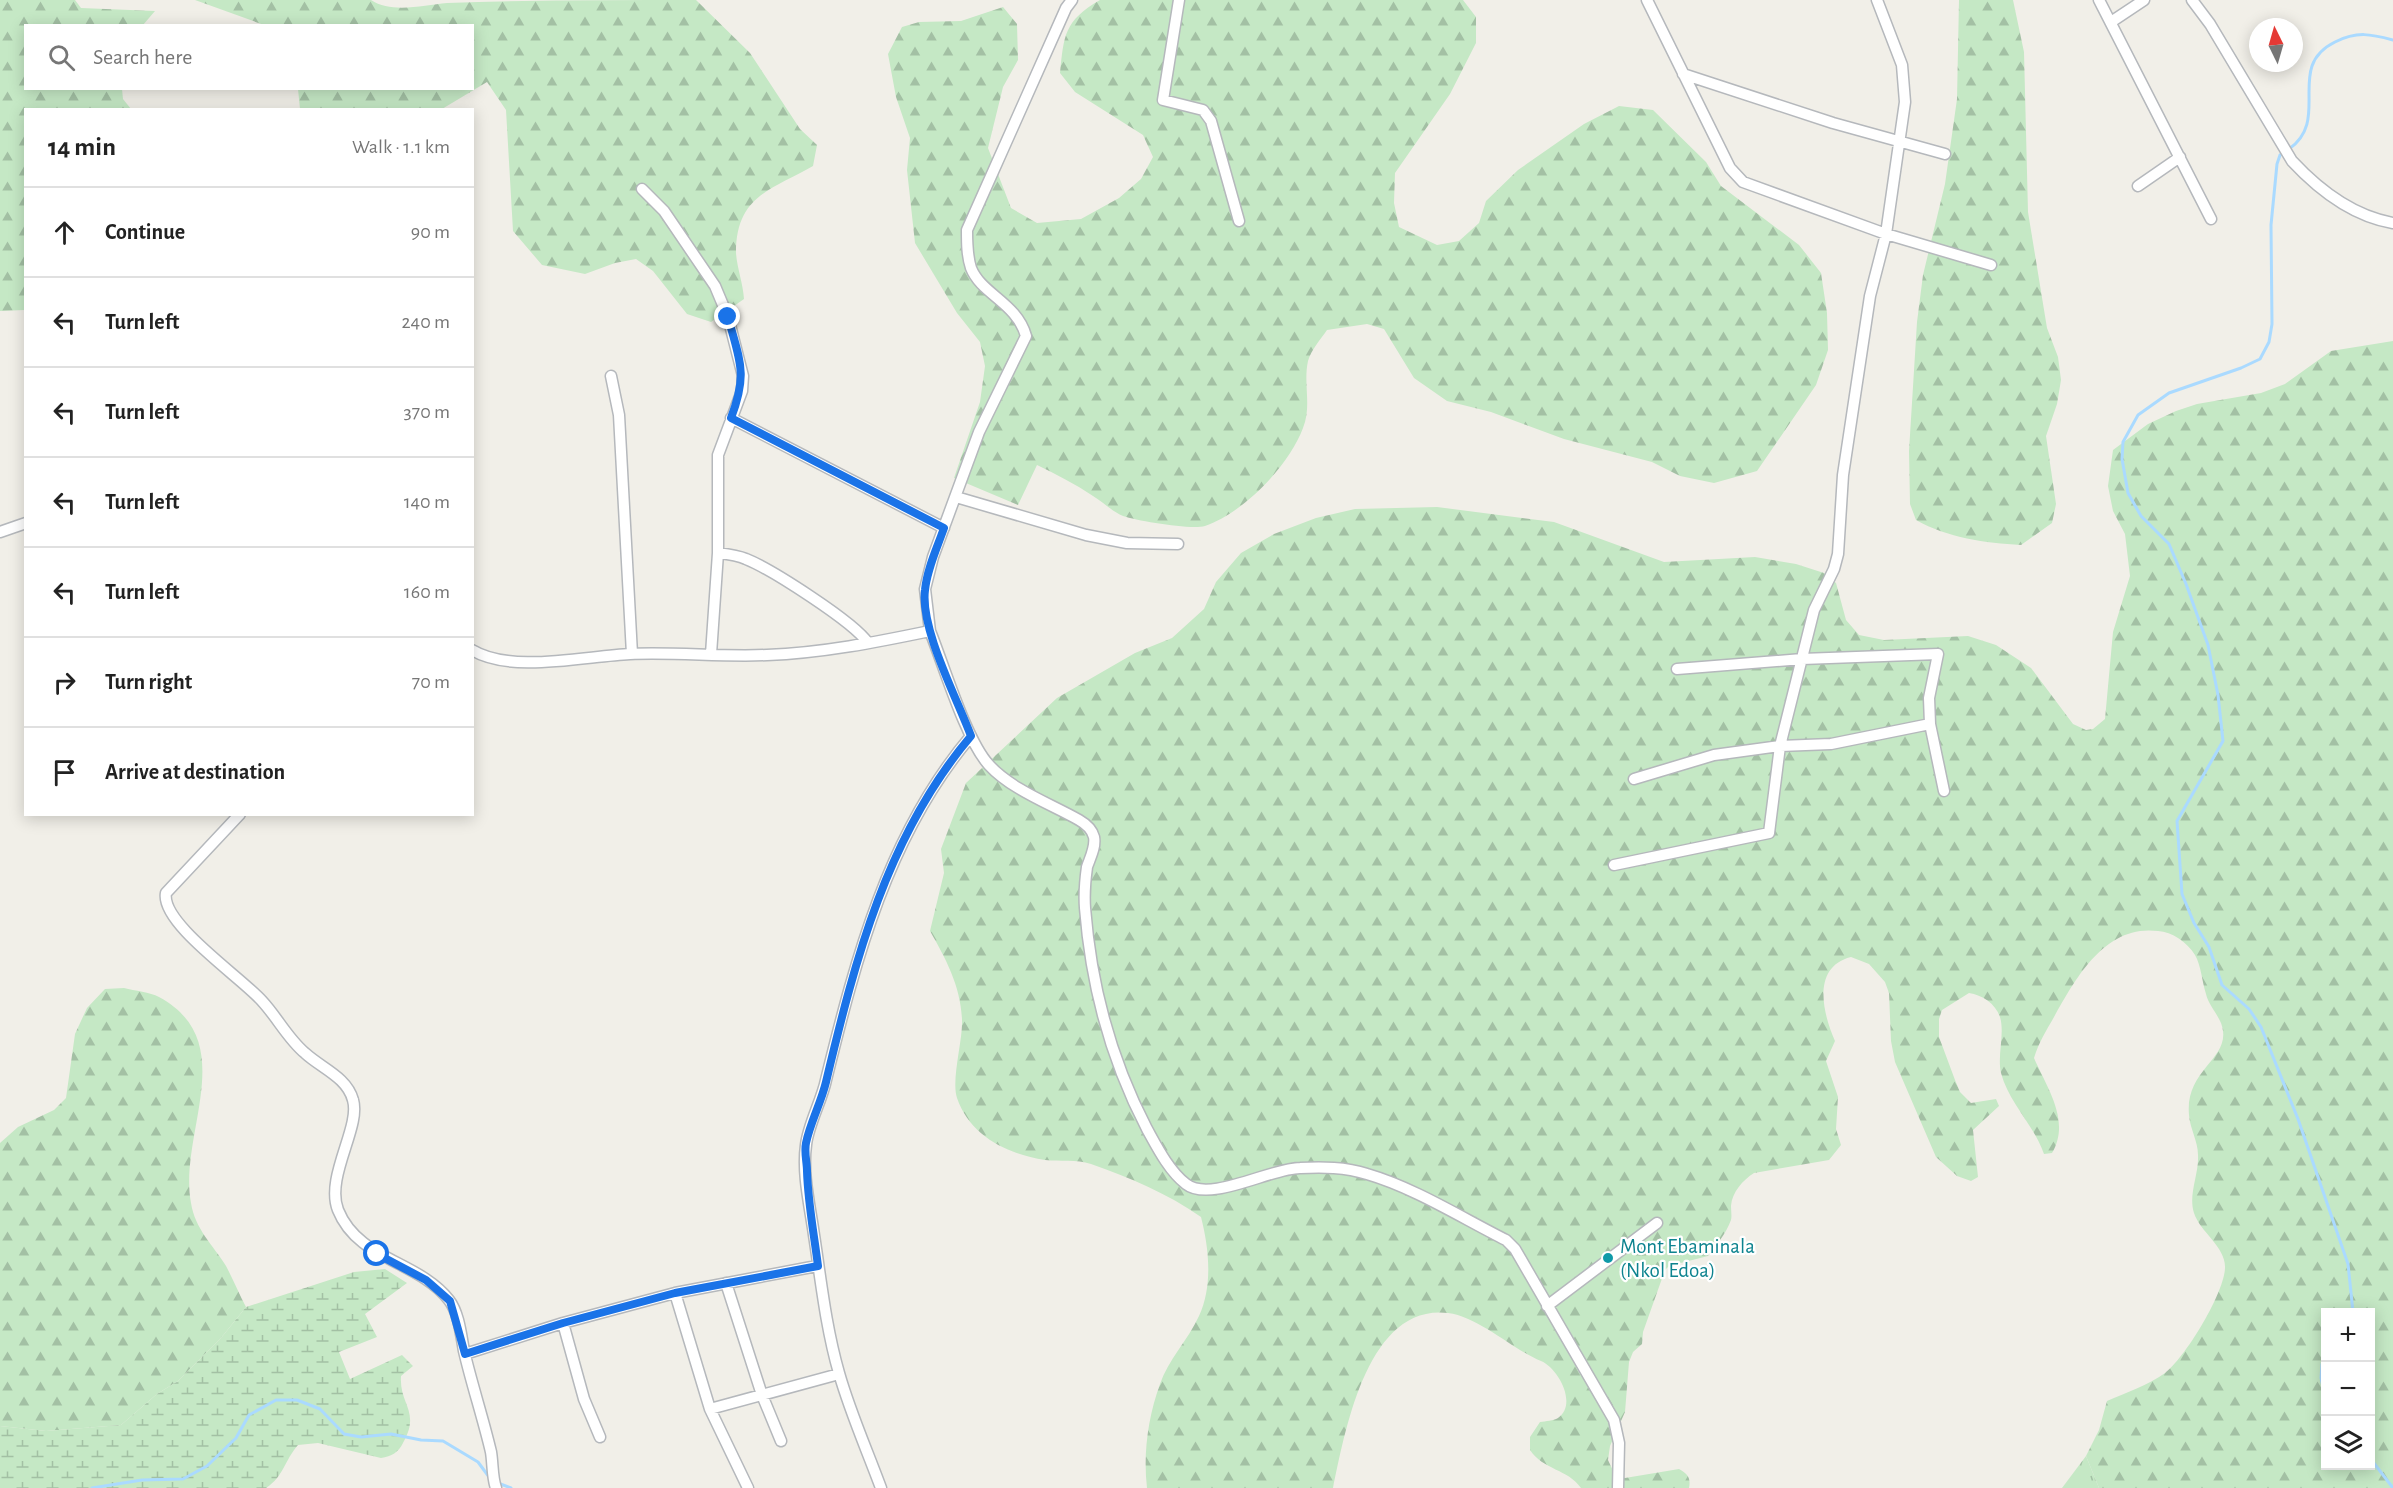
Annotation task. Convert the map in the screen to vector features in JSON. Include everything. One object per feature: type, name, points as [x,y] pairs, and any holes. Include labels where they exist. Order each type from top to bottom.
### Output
[{"type":"street","points":[[1072,0],[1066,8],[967,230],[967,252],[972,270],[1015,313],[1023,323],[1026,336],[979,432],[944,528],[925,589],[930,632],[971,736],[990,766],[1016,785],[1089,827],[1094,837],[1084,893],[1087,936],[1110,1044],[1133,1102],[1160,1152],[1187,1185],[1200,1190],[1242,1183],[1272,1172],[1297,1167],[1338,1168],[1368,1174],[1506,1240],[1515,1249],[1614,1420],[1619,1443],[1618,1488]]},
{"type":"street","points":[[1179,0],[1163,100],[1203,110],[1211,121],[1239,221]]},
{"type":"street","points":[[1647,0],[1730,168],[1743,182],[1886,234],[1990,265]]},
{"type":"street","points":[[1614,865],[1769,833],[1780,746],[1814,610],[1834,569],[1838,554],[1843,475],[1868,307],[1886,234],[1900,143],[1905,82],[1897,50],[1877,0]]},
{"type":"street","points":[[2099,0],[2211,219]]},
{"type":"street","points":[[2111,22],[2144,0]]},
{"type":"street","points":[[2192,0],[2210,24],[2292,160],[2309,180],[2358,214],[2393,223]]},
{"type":"street","points":[[1683,74],[1900,143],[1945,154]]},
{"type":"street","points":[[2138,186],[2180,157]]},
{"type":"street","points":[[642,189],[664,211],[715,286],[728,317],[743,376],[742,390],[718,455],[718,552],[711,654]]},
{"type":"street","points":[[611,376],[620,415],[632,654]]},
{"type":"street","points":[[731,418],[944,528]]},
{"type":"street","points":[[956,497],[1086,536],[1127,543],[1178,544]]},
{"type":"street","points":[[0,532],[24,524]]},
{"type":"street","points":[[718,552],[743,557],[773,572],[855,628],[868,643]]},
{"type":"street","points":[[474,651],[484,657],[548,661],[632,654],[768,655],[868,643],[930,632]]},
{"type":"street","points":[[1677,669],[1802,659],[1938,654],[1929,698],[1930,724],[1944,791]]},
{"type":"street","points":[[1634,779],[1713,754],[1780,746],[1831,744],[1930,724]]},
{"type":"street","points":[[882,1488],[839,1374],[808,1201],[806,1144],[821,1102],[858,953],[891,867],[916,816],[949,762],[971,736]]},
{"type":"street","points":[[238,816],[166,893],[164,901],[168,911],[201,946],[262,1000],[304,1053],[348,1088],[355,1108],[335,1187],[338,1212],[360,1241],[377,1254],[426,1280],[450,1301],[491,1454],[496,1488]]},
{"type":"street","points":[[1547,1306],[1657,1223]]},
{"type":"street","points":[[465,1354],[563,1323],[675,1293],[818,1266]]},
{"type":"street","points":[[726,1283],[762,1395],[781,1441]]},
{"type":"street","points":[[675,1293],[710,1409],[748,1488]]},
{"type":"street","points":[[563,1323],[584,1399],[600,1437]]},
{"type":"street","points":[[710,1409],[839,1374]]},
{"type":"green space","points":[[0,0],[75,0],[81,8],[155,11],[144,24],[24,24],[24,90],[122,90],[123,99],[130,108],[24,108],[24,310],[0,311]]},
{"type":"green space","points":[[195,0],[371,0],[388,7],[398,8],[478,2],[696,0],[750,53],[800,129],[817,145],[813,166],[770,189],[749,207],[742,219],[736,253],[744,299],[711,322],[687,314],[653,271],[636,259],[615,263],[585,274],[542,265],[513,231],[506,110],[487,82],[474,90],[474,24],[261,24]]},
{"type":"green space","points":[[1100,0],[1463,0],[1476,17],[1476,43],[1450,94],[1395,173],[1394,203],[1399,227],[1437,245],[1459,241],[1479,223],[1486,201],[1518,170],[1584,124],[1619,106],[1653,110],[1706,162],[1721,186],[1799,245],[1821,273],[1827,313],[1828,350],[1816,385],[1757,471],[1714,483],[1680,476],[1652,462],[1564,439],[1491,412],[1447,401],[1414,378],[1384,329],[1367,324],[1327,330],[1309,357],[1306,378],[1306,420],[1287,458],[1249,499],[1220,520],[1205,526],[1177,526],[1123,516],[1079,487],[1037,465],[1018,505],[954,478],[980,402],[985,366],[980,342],[957,313],[915,243],[907,170],[910,138],[896,97],[888,54],[902,27],[919,22],[961,21],[1003,7],[1017,24],[1018,60],[1003,87],[988,148],[1011,208],[1037,223],[1081,219],[1119,198],[1141,179],[1153,157],[1143,135],[1075,92],[1060,73],[1068,30],[1079,15]]},
{"type":"green space","points":[[1959,0],[2013,0],[2024,52],[2028,212],[2047,328],[2058,357],[2061,380],[2057,404],[2046,436],[2056,504],[2052,523],[2021,545],[1980,541],[1941,531],[1916,520],[1910,504],[1909,451],[1917,322],[1923,275],[1945,184],[1957,99]]},
{"type":"green space","points":[[298,90],[474,90],[444,108],[300,108]]},
{"type":"green space","points":[[2393,341],[2393,1488],[2099,1488],[2086,1456],[2099,1430],[2107,1401],[2165,1373],[2183,1354],[2211,1309],[2225,1268],[2221,1253],[2197,1220],[2192,1206],[2198,1155],[2189,1115],[2189,1100],[2193,1087],[2223,1041],[2222,1026],[2208,999],[2199,964],[2188,946],[2169,933],[2139,931],[2122,936],[2094,957],[2072,986],[2040,1042],[2034,1058],[2058,1117],[2057,1141],[2052,1153],[2044,1154],[2040,1143],[2005,1084],[2000,1066],[2002,1030],[2000,1017],[1995,1008],[1983,998],[1969,993],[1942,1010],[1939,1019],[1939,1037],[1960,1092],[1971,1103],[1996,1099],[1999,1106],[1973,1130],[1978,1177],[1971,1181],[1957,1176],[1936,1157],[1895,1062],[1891,1041],[1889,993],[1885,982],[1869,964],[1851,957],[1838,962],[1830,971],[1825,981],[1824,1005],[1835,1041],[1826,1061],[1838,1097],[1836,1129],[1841,1145],[1829,1160],[1754,1173],[1742,1183],[1732,1201],[1729,1225],[1708,1256],[1669,1266],[1665,1270],[1643,1332],[1642,1344],[1633,1352],[1629,1362],[1625,1412],[1610,1446],[1608,1460],[1615,1475],[1625,1478],[1679,1469],[1688,1477],[1689,1488],[1581,1488],[1569,1477],[1535,1457],[1530,1450],[1530,1437],[1540,1422],[1556,1419],[1564,1412],[1566,1396],[1559,1378],[1547,1365],[1472,1320],[1448,1313],[1420,1315],[1398,1328],[1379,1349],[1353,1405],[1333,1488],[1147,1488],[1146,1449],[1156,1397],[1168,1367],[1199,1316],[1206,1292],[1208,1254],[1201,1217],[1148,1187],[1091,1164],[1045,1160],[1004,1148],[981,1133],[963,1111],[957,1098],[955,1081],[962,1028],[959,996],[952,974],[930,931],[944,873],[941,849],[966,783],[1057,698],[1135,653],[1172,638],[1204,609],[1216,582],[1241,553],[1274,534],[1316,518],[1355,509],[1437,507],[1554,522],[1664,562],[1755,557],[1796,564],[1824,573],[1836,583],[1846,620],[1859,635],[1884,640],[1968,636],[1996,645],[2031,668],[2073,724],[2086,730],[2093,729],[2105,719],[2113,632],[2130,576],[2125,534],[2113,511],[2108,486],[2113,450],[2148,424],[2176,411],[2197,404],[2261,393],[2285,384],[2331,351]]},
{"type":"green space","points":[[124,988],[159,997],[184,1016],[197,1038],[202,1063],[201,1091],[189,1176],[191,1203],[200,1229],[226,1266],[246,1307],[221,1338],[178,1381],[157,1394],[121,1425],[46,1431],[0,1426],[0,1143],[18,1127],[54,1110],[66,1098],[75,1034],[87,1008],[105,989]]},
{"type":"green space","points":[[385,1269],[407,1283],[365,1314],[377,1337],[339,1352],[350,1379],[402,1355],[413,1366],[401,1376],[401,1386],[410,1415],[410,1423],[403,1443],[394,1454],[381,1458],[318,1443],[298,1445],[277,1478],[266,1488],[0,1488],[0,1426],[46,1431],[121,1425],[157,1394],[178,1381],[221,1338],[246,1307],[354,1272]]},
{"type":"green space","points":[[2086,1456],[2099,1488],[2062,1488]]},
{"type":"waterway","points":[[2289,149],[2301,137],[2307,123],[2309,79],[2312,65],[2320,53],[2335,42],[2350,36],[2371,35],[2393,40]]},
{"type":"waterway","points":[[2284,152],[2280,155],[2277,164],[2271,225],[2272,324],[2269,342],[2260,359],[2169,393],[2138,415],[2123,442],[2122,459],[2128,493],[2141,516],[2169,544],[2186,584],[2208,645],[2218,695],[2223,741],[2177,821],[2182,894],[2194,923],[2209,947],[2222,985],[2249,1009],[2261,1027],[2298,1119],[2348,1264],[2353,1308]]},
{"type":"waterway","points":[[92,1488],[142,1480],[183,1479],[207,1466],[236,1438],[249,1415],[276,1400],[297,1400],[320,1409],[344,1434],[361,1437],[391,1434],[421,1440],[443,1441],[478,1462],[492,1481]]},
{"type":"waterway","points":[[2375,1465],[2393,1488]]},
{"type":"waterway","points":[[498,1483],[511,1488]]},
{"type":"place","name":"Mont Ebaminala (Nkol Edoa)","points":[[1608,1258]]},
{"type":"route","points":[[377,1254],[426,1280],[450,1301],[460,1329],[465,1354],[563,1323],[675,1293],[818,1266],[808,1201],[806,1144],[821,1102],[858,953],[891,867],[916,816],[949,762],[971,736],[930,632],[924,601],[933,557],[944,528],[731,418],[742,390],[743,376],[728,317]]}]
